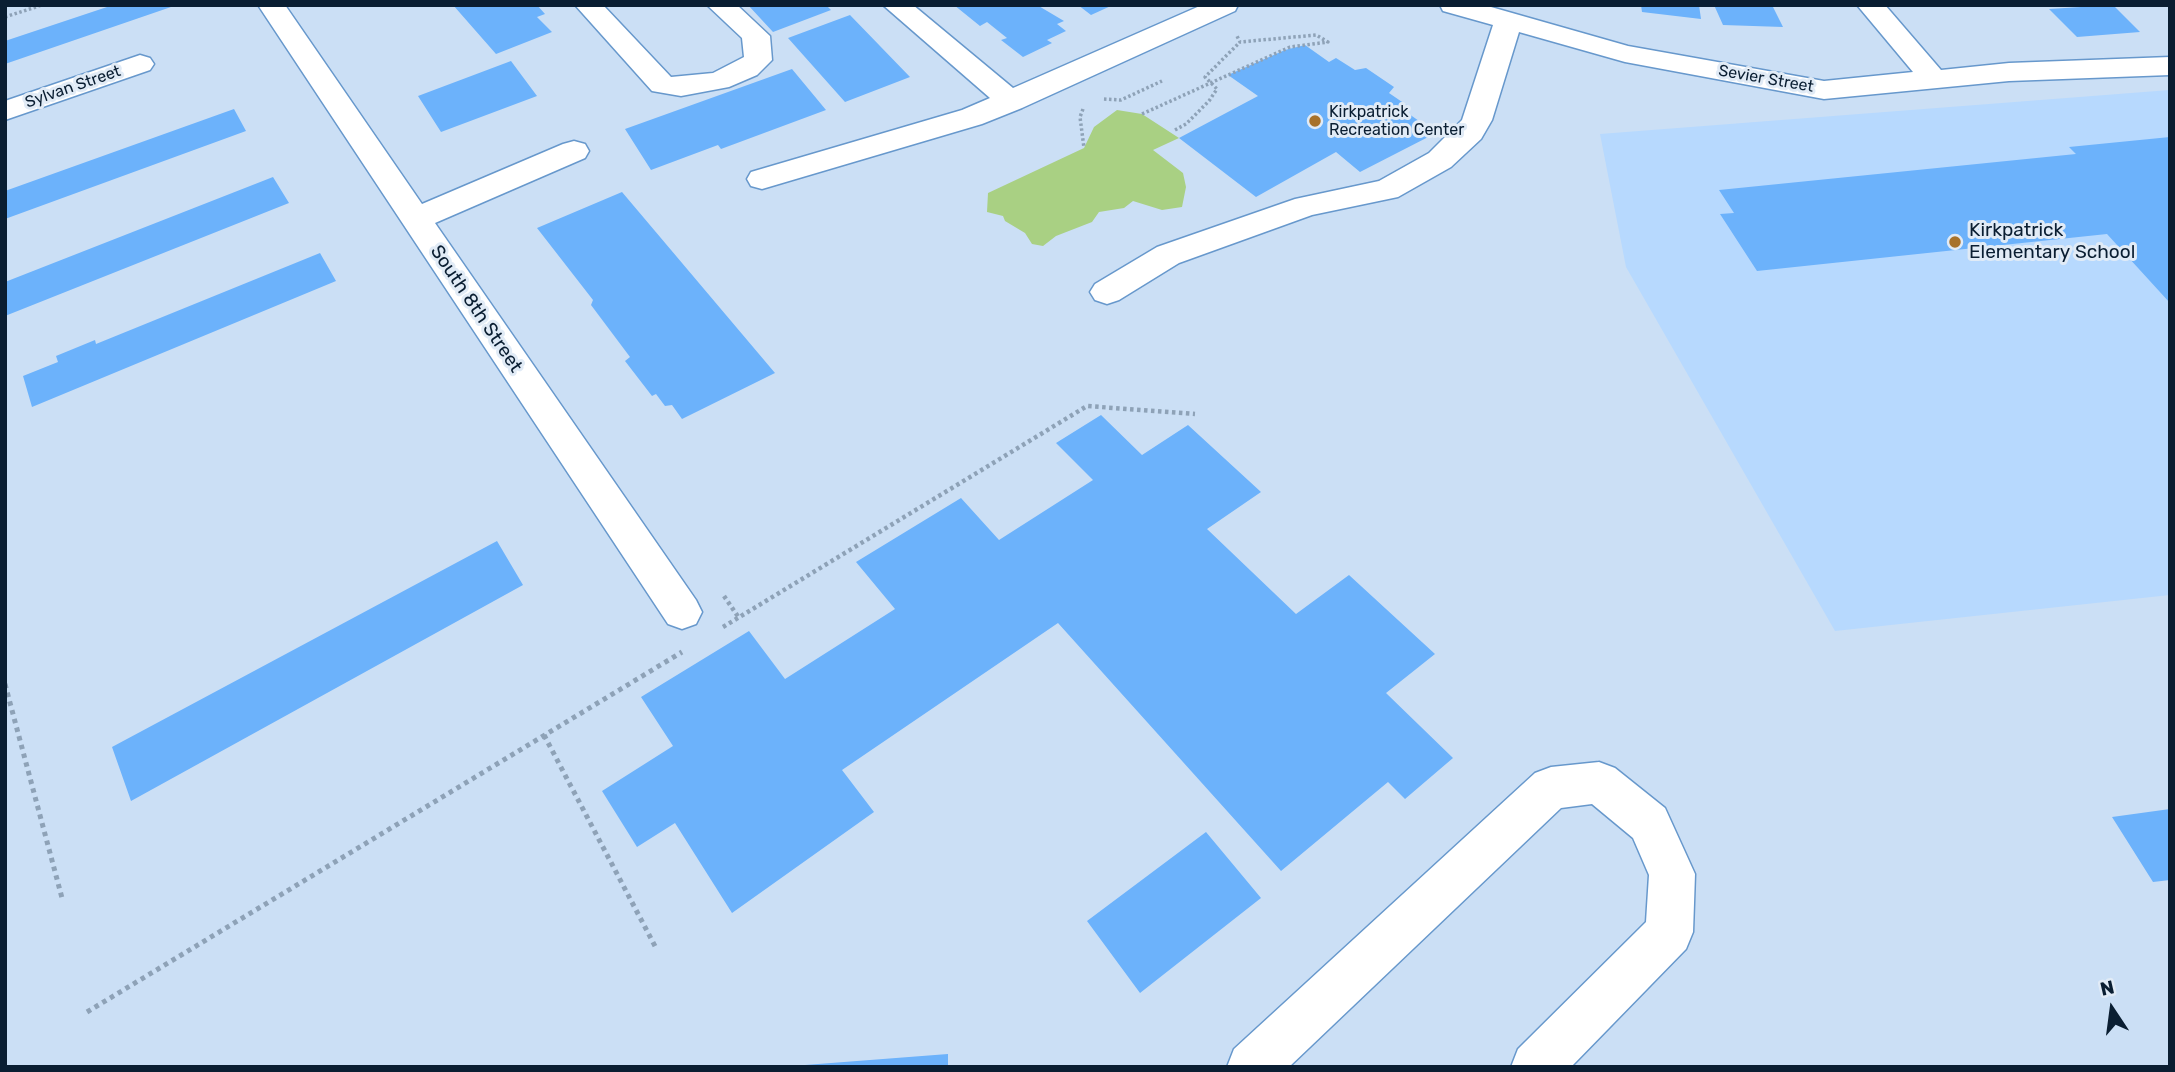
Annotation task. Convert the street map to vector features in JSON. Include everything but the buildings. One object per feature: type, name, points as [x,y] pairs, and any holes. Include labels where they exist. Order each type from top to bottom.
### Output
[{"type":"street","points":[[588,5],[663,85],[681,87],[719,81],[747,69],[758,60],[756,36],[720,5]]},
{"type":"street","points":[[896,5],[1012,102]]},
{"type":"street","points":[[762,179],[937,128],[1012,102],[1225,5]]},
{"type":"street","name":"Sevier Street","points":[[1453,5],[1625,54],[1824,90],[2009,72],[2170,66]]},
{"type":"street","points":[[1870,5],[1934,79]]},
{"type":"street","name":"South 8th Street","points":[[276,6],[415,219],[682,612]]},
{"type":"street","points":[[1107,292],[1168,255],[1306,206],[1387,190],[1440,160],[1470,132],[1477,120],[1508,22]]},
{"type":"street","name":"Sylvan Street","points":[[5,111],[141,64]]},
{"type":"street","points":[[415,219],[574,151]]},
{"type":"street","points":[[1251,1067],[1551,788],[1599,783],[1649,823],[1672,874],[1669,932],[1536,1067]]},
{"type":"path","points":[[5,17],[42,5]]},
{"type":"path","points":[[1236,35],[1240,42]]},
{"type":"path","points":[[1142,114],[1212,82],[1290,47],[1328,42],[1316,35],[1240,42],[1212,67],[1205,77],[1212,82],[1217,89],[1209,101],[1175,130]]},
{"type":"path","points":[[1097,102],[1105,99],[1121,100],[1162,80]]},
{"type":"path","points":[[1084,148],[1080,110],[1090,106]]},
{"type":"path","points":[[716,632],[1087,406],[1195,414]]},
{"type":"path","points":[[724,596],[738,618]]},
{"type":"path","points":[[87,1012],[693,645]]},
{"type":"path","points":[[5,684],[62,898]]},
{"type":"path","points":[[544,735],[656,948]]},
{"type":"shaded area","points":[[2170,90],[2170,595],[1835,631],[1626,267],[1600,134]]},
{"type":"green space","points":[[1117,110],[1142,114],[1179,138],[1153,150],[1183,173],[1186,187],[1182,207],[1162,210],[1133,201],[1124,208],[1099,212],[1092,222],[1056,236],[1043,246],[1032,244],[1025,233],[1005,221],[1003,216],[987,212],[988,193],[1084,148],[1094,127]]},
{"type":"place","name":"Kirkpatrick Recreation Center","points":[[1315,121]]},
{"type":"place","name":"Kirkpatrick Elementary School","points":[[1955,242]]}]
